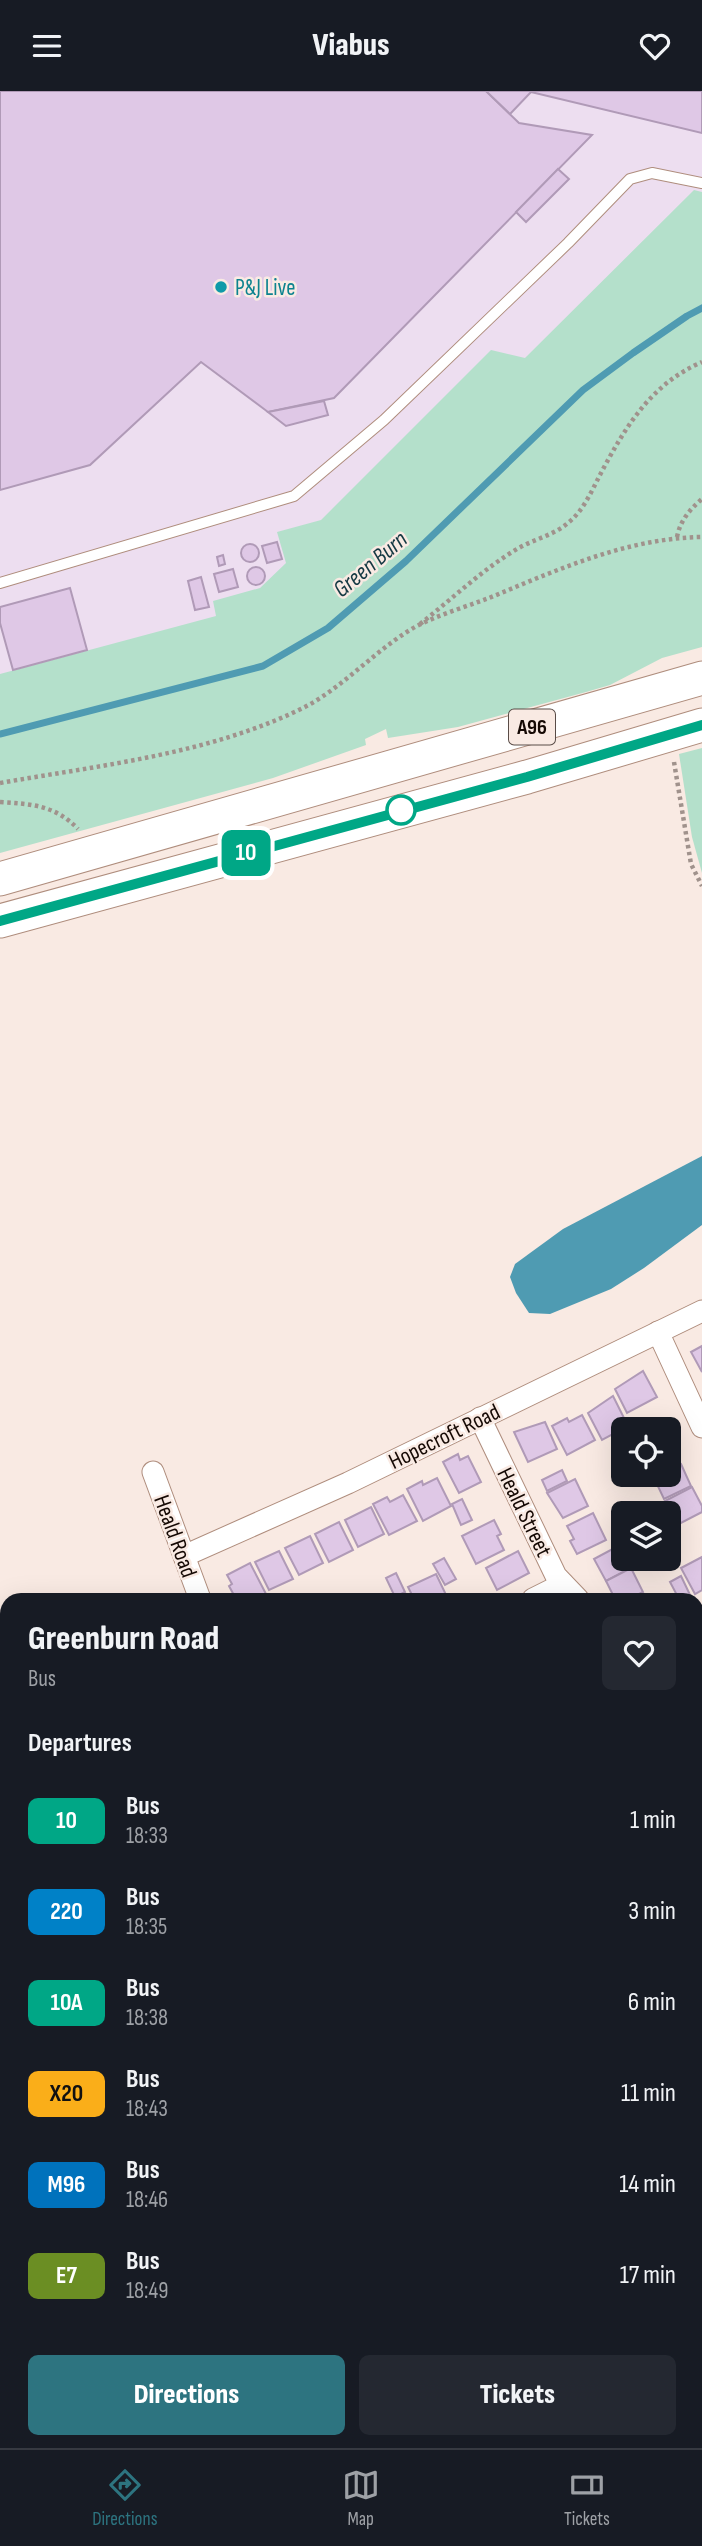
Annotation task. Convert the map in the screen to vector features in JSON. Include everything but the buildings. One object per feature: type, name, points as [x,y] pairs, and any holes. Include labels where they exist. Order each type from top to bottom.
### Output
[{"type":"main road","name":"A96","points":[[0,879],[702,678]]},
{"type":"main road","name":"A96","points":[[0,921],[527,777],[702,725]]},
{"type":"street","name":"Hopecroft Road","points":[[184,1556],[348,1483],[702,1311]]},
{"type":"street","points":[[658,1332],[702,1427]]},
{"type":"street","name":"Heald Street","points":[[480,1418],[556,1576],[571,1592]]},
{"type":"street","name":"Heald Road","points":[[153,1472],[198,1593]]},
{"type":"lane","points":[[0,583],[294,496],[384,420],[569,243],[630,179],[652,173],[702,183]]},
{"type":"path","points":[[0,783],[174,751],[233,736],[303,708],[415,627],[509,554],[561,529],[571,521],[592,491],[624,430],[645,401],[685,369],[702,362]]},
{"type":"path","points":[[677,537],[690,509],[702,499]]},
{"type":"path","points":[[415,627],[609,552],[677,537],[702,537]]},
{"type":"path","points":[[672,750],[691,865],[702,886]]},
{"type":"path","points":[[0,802],[43,806],[55,810],[75,826],[82,836]]},
{"type":"shaded area","points":[[0,91],[702,91],[702,220],[232,624],[0,678]]},
{"type":"green space","points":[[694,190],[702,192],[702,647],[662,658],[610,685],[458,727],[388,738],[386,729],[365,739],[366,745],[273,778],[0,853],[0,674],[216,616],[213,601],[260,588],[286,563],[277,532],[321,520],[491,350],[525,358]]},
{"type":"green space","points":[[702,748],[702,873],[692,837],[679,754]]},
{"type":"water","points":[[702,1156],[702,1225],[611,1289],[550,1314],[529,1313],[516,1293],[510,1277],[515,1264],[563,1229]]},
{"type":"waterway","name":"Green Burn","points":[[0,734],[263,666],[328,628],[406,561],[583,390],[702,308]]},
{"type":"bus line","name":"10","points":[[0,921],[527,777],[702,725]]},
{"type":"place","name":"P&J Live","points":[[221,287]]}]
